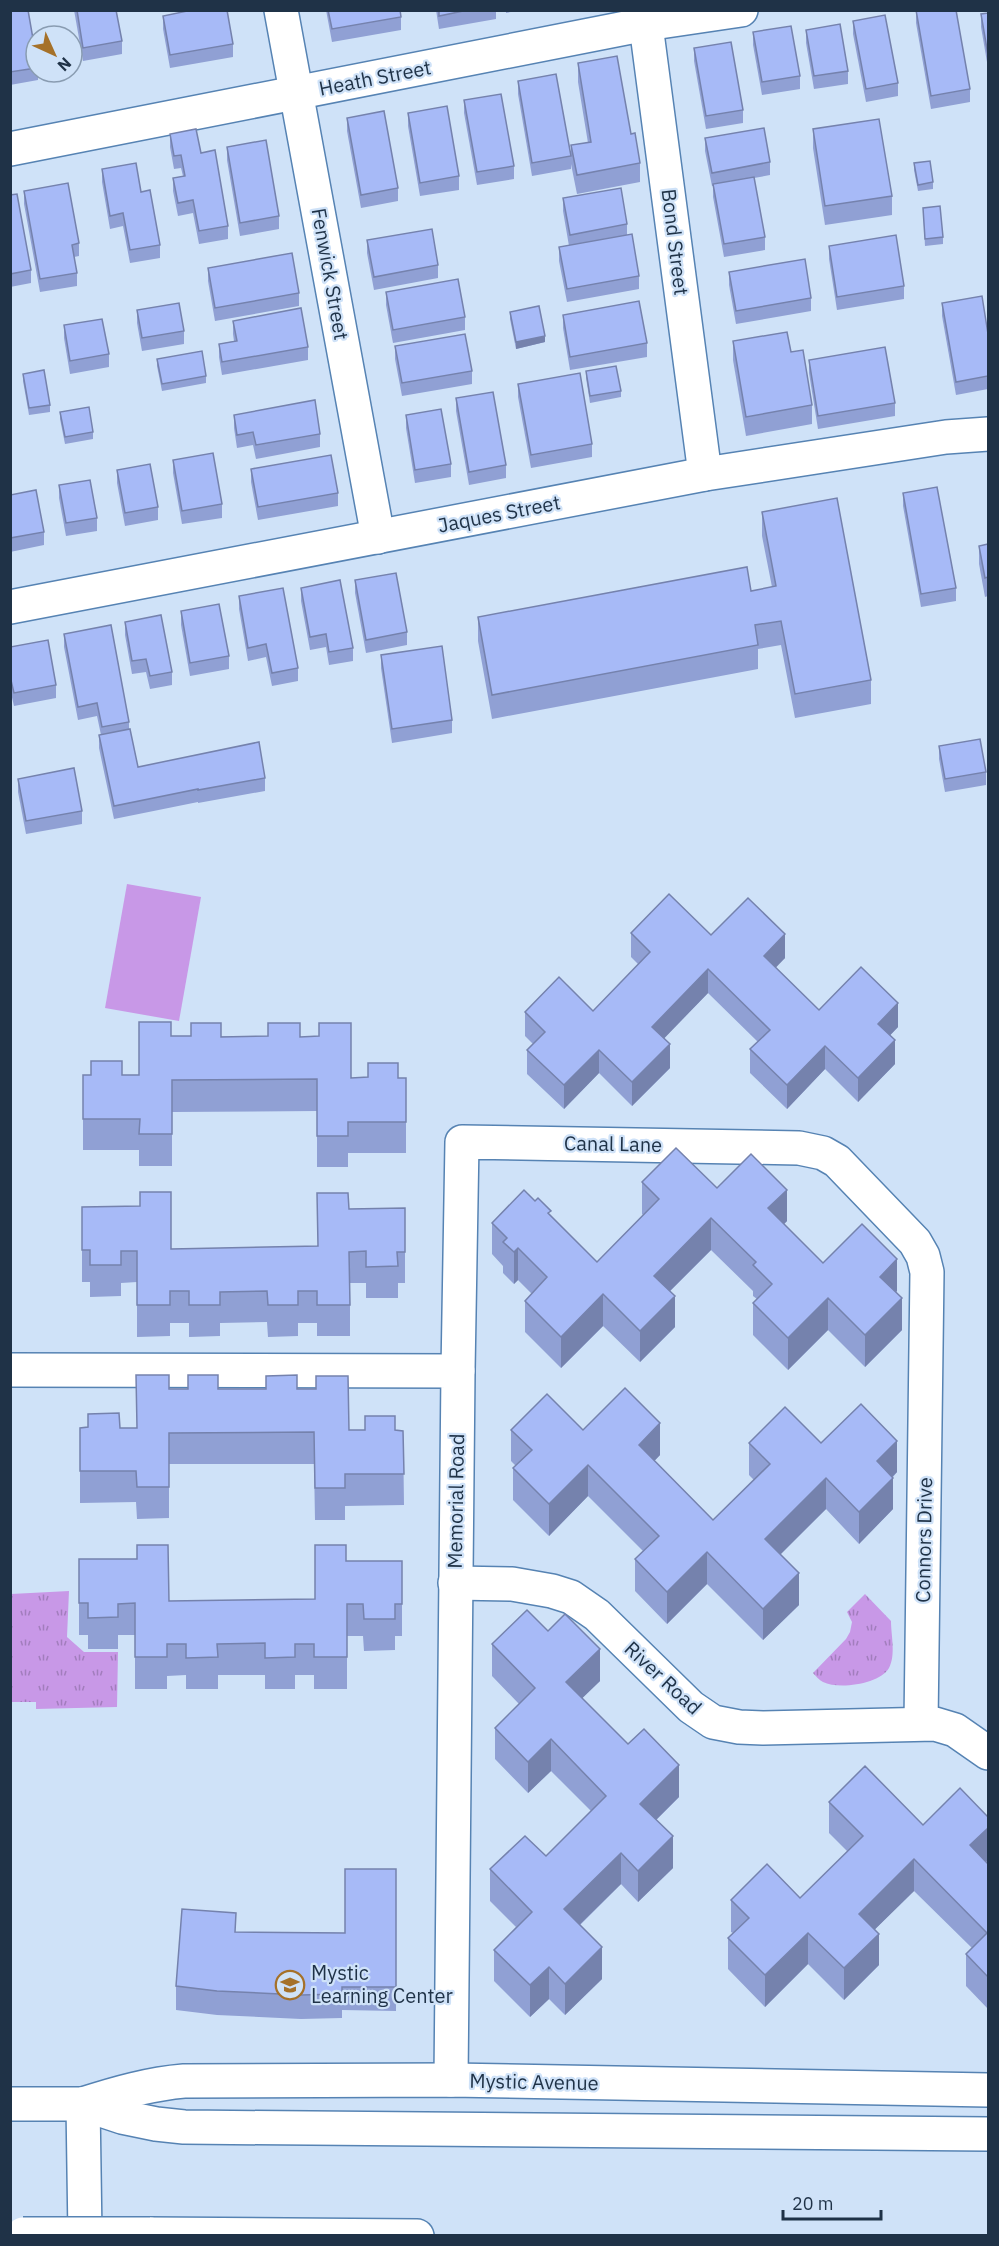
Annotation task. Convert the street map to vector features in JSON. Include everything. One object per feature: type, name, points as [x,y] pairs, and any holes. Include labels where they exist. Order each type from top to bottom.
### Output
[{"type":"main road","name":"Fenwick Street","points":[[281,10],[378,537]]},
{"type":"main road","name":"Heath Street","points":[[10,149],[297,94],[645,17],[741,10]]},
{"type":"main road","name":"Bond Street","points":[[645,17],[705,474]]},
{"type":"main road","name":"Jaques Street","points":[[10,607],[705,474],[946,438],[988,434]]},
{"type":"main road","name":"Canal Lane","points":[[458,1371],[462,1142],[815,1150],[837,1161],[910,1236],[923,1256],[928,1281]]},
{"type":"main road","name":"Connors Drive","points":[[921,1723],[928,1281]]},
{"type":"main road","points":[[10,1370],[458,1371]]},
{"type":"main road","name":"Memorial Road","points":[[451,2080],[458,1371]]},
{"type":"main road","name":"River Road","points":[[455,1583],[512,1584],[571,1597],[597,1615],[691,1707],[713,1722],[763,1728],[921,1723]]},
{"type":"main road","points":[[921,1723],[955,1730],[988,1753]]},
{"type":"main road","name":"Mystic Avenue","points":[[83,2104],[124,2090],[184,2081],[451,2080],[988,2090]]},
{"type":"main road","name":"Mystic Avenue","points":[[10,2104],[83,2104],[122,2117],[184,2127],[988,2134]]},
{"type":"main road","points":[[83,2104],[85,2235]]},
{"type":"main road","points":[[17,2234],[417,2235]]},
{"type":"green space","points":[[127,884],[201,897],[179,1021],[105,1008]]},
{"type":"green space","points":[[69,1591],[67,1637],[84,1652],[118,1652],[117,1707],[36,1709],[36,1702],[11,1702],[11,1594]]},
{"type":"green space","points":[[865,1594],[891,1621],[893,1651],[889,1668],[877,1678],[859,1684],[839,1685],[823,1682],[813,1673],[846,1639],[852,1622],[847,1612]]},
{"type":"building","points":[[10,10],[28,10],[30,24],[24,24],[24,70],[10,72]]},
{"type":"building","points":[[77,10],[116,10],[122,41],[84,48],[84,24],[79,24]]},
{"type":"building","points":[[192,10],[227,10],[233,44],[170,55],[163,16]]},
{"type":"building","points":[[328,10],[400,10],[401,17],[332,29]]},
{"type":"building","points":[[439,10],[468,10],[439,16]]},
{"type":"building","points":[[916,10],[956,10],[970,89],[931,96]]},
{"type":"building","points":[[988,13],[988,55],[981,14]]},
{"type":"building","points":[[885,15],[898,83],[866,89],[853,21]]},
{"type":"building","points":[[840,24],[848,71],[814,76],[806,30]]},
{"type":"building","points":[[791,26],[800,76],[762,82],[753,32]]},
{"type":"building","points":[[731,42],[743,110],[706,116],[694,48]]},
{"type":"building","points":[[617,56],[631,134],[635,133],[640,163],[577,175],[571,145],[591,142],[578,63]]},
{"type":"building","points":[[556,74],[571,156],[532,163],[518,81]]},
{"type":"building","points":[[501,94],[514,166],[477,172],[464,100]]},
{"type":"building","points":[[447,106],[459,176],[420,183],[408,113]]},
{"type":"building","points":[[384,111],[398,188],[361,195],[347,118]]},
{"type":"building","points":[[879,119],[892,196],[825,206],[813,129]]},
{"type":"building","points":[[764,128],[770,162],[712,173],[705,138]]},
{"type":"building","points":[[196,129],[201,153],[215,150],[228,226],[199,231],[193,200],[178,203],[173,178],[185,176],[181,155],[174,156],[170,134]]},
{"type":"building","points":[[266,140],[279,216],[240,223],[227,147]]},
{"type":"building","points":[[930,161],[933,182],[918,185],[914,163]]},
{"type":"building","points":[[136,163],[141,192],[150,190],[160,245],[130,250],[123,213],[110,216],[102,169]]},
{"type":"building","points":[[754,177],[765,237],[724,244],[713,184]]},
{"type":"building","points":[[68,183],[79,243],[72,245],[77,273],[40,279],[24,191]]},
{"type":"building","points":[[621,188],[627,224],[570,235],[563,198]]},
{"type":"building","points":[[17,194],[31,270],[10,274],[10,195]]},
{"type":"building","points":[[940,206],[943,237],[925,239],[923,208]]},
{"type":"building","points":[[432,229],[438,265],[374,277],[367,240]]},
{"type":"building","points":[[632,234],[639,276],[567,289],[559,247]]},
{"type":"building","points":[[896,235],[904,286],[837,297],[829,246]]},
{"type":"building","points":[[292,253],[299,293],[215,308],[208,268]]},
{"type":"building","points":[[805,259],[811,298],[736,311],[729,272]]},
{"type":"building","points":[[458,279],[465,317],[393,330],[386,292]]},
{"type":"building","points":[[982,296],[988,334],[988,376],[956,382],[942,303]]},
{"type":"building","points":[[639,301],[647,343],[570,357],[563,315]]},
{"type":"building","points":[[179,303],[184,331],[142,338],[137,310]]},
{"type":"building","points":[[539,306],[545,336],[516,342],[510,312]]},
{"type":"building","points":[[301,308],[308,347],[222,362],[219,344],[237,341],[233,321]]},
{"type":"building","points":[[102,319],[109,354],[70,361],[64,325]]},
{"type":"building","points":[[787,332],[791,352],[803,350],[812,405],[746,417],[733,341]]},
{"type":"building","points":[[465,334],[472,371],[402,383],[395,346]]},
{"type":"building","points":[[885,347],[895,403],[818,416],[809,360]]},
{"type":"building","points":[[202,351],[206,376],[162,384],[157,359]]},
{"type":"building","points":[[616,366],[621,391],[590,396],[586,371]]},
{"type":"building","points":[[44,370],[50,405],[29,408],[23,374]]},
{"type":"building","points":[[580,373],[592,444],[531,455],[518,384]]},
{"type":"building","points":[[493,392],[506,465],[469,472],[456,398]]},
{"type":"building","points":[[315,400],[320,434],[256,445],[253,432],[237,435],[234,415]]},
{"type":"building","points":[[89,407],[93,432],[65,437],[60,412]]},
{"type":"building","points":[[441,409],[451,464],[415,470],[406,415]]},
{"type":"building","points":[[213,453],[222,504],[182,511],[173,460]]},
{"type":"building","points":[[331,455],[338,493],[258,507],[251,469]]},
{"type":"building","points":[[150,464],[158,507],[125,513],[117,470]]},
{"type":"building","points":[[90,480],[97,518],[66,523],[59,485]]},
{"type":"building","points":[[937,487],[956,588],[921,594],[903,493]]},
{"type":"building","points":[[36,490],[44,532],[10,538],[10,495]]},
{"type":"building","points":[[837,498],[871,680],[795,694],[781,621],[755,625],[758,645],[492,695],[478,617],[747,567],[751,591],[776,586],[762,512]]},
{"type":"building","points":[[988,544],[988,577],[985,578],[979,546]]},
{"type":"building","points":[[396,573],[407,632],[366,640],[355,580]]},
{"type":"building","points":[[340,580],[353,648],[329,652],[326,634],[310,637],[301,588]]},
{"type":"building","points":[[283,588],[298,668],[272,673],[266,644],[248,648],[239,596]]},
{"type":"building","points":[[219,604],[229,656],[190,663],[181,611]]},
{"type":"building","points":[[161,615],[172,672],[150,676],[146,659],[132,661],[125,622]]},
{"type":"building","points":[[111,625],[129,722],[102,727],[97,703],[78,707],[64,634]]},
{"type":"building","points":[[48,640],[56,685],[14,693],[10,676],[10,647]]},
{"type":"building","points":[[442,646],[452,720],[392,729],[381,655]]},
{"type":"building","points":[[130,729],[138,767],[259,742],[265,778],[114,806],[99,735]]},
{"type":"building","points":[[980,739],[986,772],[945,779],[939,746]]},
{"type":"building","points":[[74,768],[82,811],[26,821],[18,779]]},
{"type":"building","points":[[669,894],[711,935],[748,898],[785,934],[764,956],[819,1010],[861,967],[898,1003],[878,1024],[895,1040],[858,1078],[825,1046],[787,1085],[750,1049],[770,1030],[708,969],[652,1027],[670,1044],[632,1082],[599,1050],[564,1085],[527,1050],[545,1032],[525,1012],[559,977],[593,1011],[650,952],[631,933]]},
{"type":"building","points":[[139,1022],[171,1022],[171,1036],[191,1036],[191,1023],[221,1023],[221,1037],[268,1036],[268,1023],[300,1023],[300,1037],[319,1036],[319,1023],[351,1023],[351,1078],[368,1077],[368,1063],[398,1063],[398,1078],[406,1078],[406,1122],[348,1122],[348,1136],[317,1136],[317,1079],[172,1080],[172,1134],[139,1134],[140,1119],[83,1119],[83,1075],[91,1075],[91,1061],[122,1061],[122,1075],[139,1075]]},
{"type":"building","points":[[676,1148],[717,1188],[751,1154],[787,1190],[768,1208],[823,1263],[862,1224],[897,1259],[880,1277],[902,1298],[865,1335],[828,1298],[788,1338],[753,1303],[772,1284],[753,1265],[756,1262],[711,1218],[654,1276],[675,1296],[640,1331],[603,1294],[561,1337],[525,1301],[547,1277],[518,1248],[514,1252],[503,1242],[507,1238],[492,1223],[524,1190],[535,1201],[538,1198],[551,1211],[548,1213],[597,1262],[659,1199],[642,1182]]},
{"type":"building","points":[[140,1192],[171,1192],[171,1249],[318,1246],[317,1193],[348,1193],[349,1209],[405,1208],[405,1252],[397,1252],[398,1266],[366,1267],[366,1251],[349,1252],[350,1305],[317,1305],[317,1291],[298,1291],[298,1305],[268,1305],[267,1291],[220,1292],[220,1305],[189,1305],[189,1291],[170,1291],[170,1305],[137,1305],[137,1251],[121,1251],[121,1265],[90,1265],[90,1250],[82,1250],[82,1207],[140,1206]]},
{"type":"building","points":[[136,1375],[169,1375],[169,1389],[188,1389],[188,1375],[218,1375],[218,1389],[266,1389],[266,1376],[297,1375],[297,1389],[316,1389],[316,1376],[348,1376],[349,1430],[365,1430],[365,1416],[395,1416],[395,1430],[403,1431],[404,1474],[345,1474],[345,1488],[315,1488],[314,1432],[169,1433],[169,1487],[137,1487],[136,1471],[80,1471],[80,1428],[88,1427],[88,1414],[119,1413],[120,1428],[137,1428]]},
{"type":"building","points":[[625,1388],[660,1423],[639,1445],[713,1520],[770,1464],[749,1443],[785,1407],[821,1443],[861,1404],[897,1441],[877,1461],[893,1478],[859,1512],[826,1478],[765,1539],[799,1573],[763,1609],[707,1552],[667,1592],[635,1559],[659,1536],[588,1465],[549,1504],[513,1468],[532,1450],[511,1430],[547,1394],[583,1430]]},
{"type":"building","points":[[137,1545],[168,1545],[169,1601],[315,1599],[315,1545],[346,1545],[346,1561],[402,1561],[402,1604],[395,1604],[395,1619],[364,1619],[363,1604],[347,1604],[347,1657],[314,1657],[314,1644],[295,1644],[295,1657],[265,1658],[265,1643],[217,1644],[218,1657],[186,1658],[186,1644],[167,1644],[167,1657],[135,1657],[135,1603],[118,1604],[118,1617],[88,1618],[88,1603],[79,1603],[79,1559],[137,1559]]},
{"type":"building","points":[[527,1610],[548,1631],[565,1614],[600,1649],[566,1682],[628,1744],[644,1729],[679,1765],[640,1804],[673,1836],[638,1871],[621,1853],[564,1909],[602,1947],[565,1984],[549,1967],[530,1985],[494,1950],[532,1912],[490,1869],[525,1836],[546,1856],[606,1796],[551,1739],[528,1762],[495,1728],[535,1688],[492,1644]]},
{"type":"building","points":[[865,1766],[923,1825],[960,1788],[988,1817],[988,1828],[970,1845],[988,1864],[988,1977],[966,1954],[987,1933],[914,1859],[859,1914],[879,1934],[844,1968],[808,1933],[765,1975],[728,1938],[749,1918],[731,1900],[767,1864],[800,1898],[863,1836],[829,1802]]},
{"type":"building","points":[[345,1869],[396,1869],[396,1987],[342,1987],[342,1994],[301,1995],[217,1991],[176,1986],[182,1909],[236,1913],[235,1932],[345,1933]]},
{"type":"place","name":"Mystic Learning Center","points":[[290,1985]]}]
